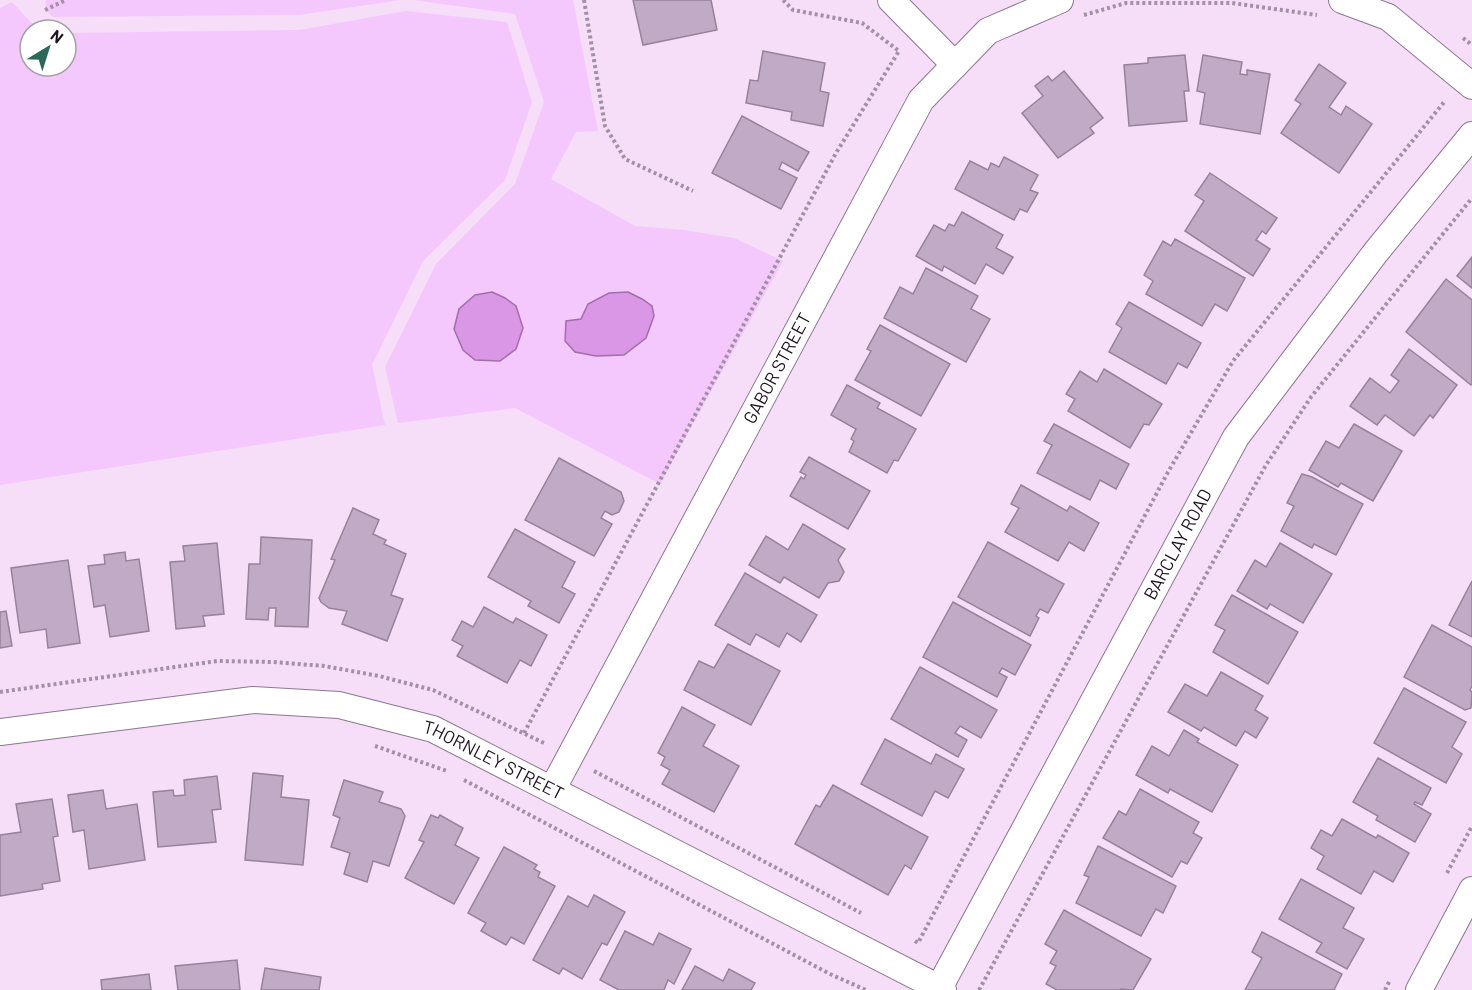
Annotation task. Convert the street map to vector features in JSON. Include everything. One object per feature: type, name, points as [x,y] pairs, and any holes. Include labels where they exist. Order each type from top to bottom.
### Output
[{"type":"street","points":[[891,0],[955,65]]},
{"type":"street","name":"GABOR STREET","points":[[552,790],[921,100],[988,31],[1060,0]]},
{"type":"street","points":[[1342,0],[1388,17],[1467,83]]},
{"type":"street","name":"BARCLAY ROAD","points":[[940,989],[1236,437],[1376,252],[1472,135]]},
{"type":"street","name":"THORNLEY STREET","points":[[0,732],[253,700],[339,705],[433,729],[940,989]]},
{"type":"street","points":[[1419,990],[1472,890]]},
{"type":"path","points":[[45,10],[66,0]]},
{"type":"path","points":[[584,0],[605,126],[625,159],[693,191]]},
{"type":"path","points":[[524,733],[836,153],[899,51],[862,23],[793,10],[783,0]]},
{"type":"path","points":[[1082,15],[1126,3],[1232,3],[1320,15]]},
{"type":"path","points":[[908,937],[918,943],[1167,472],[1233,361],[1467,83]]},
{"type":"path","points":[[979,990],[1266,465],[1311,398],[1472,198]]},
{"type":"path","points":[[372,746],[446,771],[830,974],[866,990]]},
{"type":"path","points":[[594,771],[866,915]]},
{"type":"shaded area","points":[[46,0],[401,0],[299,15],[53,17],[45,10]]},
{"type":"shaded area","points":[[413,0],[573,0],[598,131],[576,132],[551,179],[635,226],[684,230],[734,238],[783,261],[660,484],[515,408],[398,423],[385,367],[436,264],[515,184],[544,102],[515,14]]},
{"type":"shaded area","points":[[12,2],[27,18],[18,18],[18,78],[78,78],[78,33],[299,30],[406,11],[507,22],[532,102],[505,180],[423,261],[372,365],[385,425],[0,485],[0,8]]},
{"type":"shaded area","points":[[492,292],[516,306],[523,328],[516,349],[500,361],[475,360],[463,350],[454,329],[459,309],[475,295]]},
{"type":"shaded area","points":[[628,292],[652,306],[654,316],[646,338],[624,355],[596,356],[575,352],[565,341],[566,321],[581,319],[588,304],[609,293]]},
{"type":"building","points":[[633,0],[711,0],[717,30],[643,45]]},
{"type":"building","points":[[763,51],[825,63],[820,91],[829,93],[823,126],[791,120],[792,112],[746,103],[750,80],[758,81]]},
{"type":"building","points":[[1185,55],[1189,91],[1184,91],[1187,121],[1129,126],[1124,65],[1148,63],[1148,58]]},
{"type":"building","points":[[1203,55],[1242,62],[1240,74],[1247,75],[1247,70],[1270,74],[1260,134],[1200,124],[1205,93],[1197,91]]},
{"type":"building","points":[[1319,64],[1346,83],[1329,107],[1341,115],[1346,106],[1372,124],[1339,173],[1281,133],[1301,104],[1295,100]]},
{"type":"building","points":[[1064,71],[1103,118],[1090,128],[1094,133],[1058,158],[1022,113],[1043,96],[1035,86],[1048,76],[1052,81]]},
{"type":"building","points":[[742,116],[809,152],[798,171],[782,162],[779,169],[797,178],[781,209],[712,173]]},
{"type":"building","points":[[1004,157],[1038,175],[1030,190],[1038,193],[1027,212],[1020,209],[1014,220],[955,189],[970,161],[988,170],[991,163],[999,167]]},
{"type":"building","points":[[1210,173],[1277,218],[1266,234],[1262,231],[1256,240],[1270,249],[1253,276],[1185,231],[1204,201],[1195,195]]},
{"type":"building","points":[[962,212],[1003,235],[996,248],[1013,257],[1003,274],[986,264],[975,284],[944,266],[942,271],[916,256],[934,225],[945,231],[949,224],[954,226]]},
{"type":"building","points":[[1175,239],[1245,278],[1227,311],[1215,304],[1202,326],[1146,294],[1153,281],[1144,275],[1163,241],[1171,246]]},
{"type":"building","points":[[1472,257],[1472,288],[1457,276]]},
{"type":"building","points":[[926,268],[978,296],[971,309],[990,319],[966,362],[884,318],[900,287],[913,294]]},
{"type":"building","points":[[1446,279],[1472,300],[1471,385],[1406,332]]},
{"type":"building","points":[[1129,302],[1201,343],[1187,368],[1178,363],[1166,384],[1109,352],[1122,328],[1116,324]]},
{"type":"building","points":[[880,325],[950,364],[921,416],[855,380],[871,351],[867,349]]},
{"type":"building","points":[[1409,349],[1457,385],[1433,418],[1430,415],[1414,436],[1385,415],[1377,425],[1350,406],[1370,378],[1390,393],[1399,381],[1391,375]]},
{"type":"building","points":[[1104,369],[1162,404],[1149,425],[1144,424],[1130,448],[1068,411],[1075,399],[1066,394],[1080,371],[1097,382]]},
{"type":"building","points":[[847,385],[880,403],[877,408],[916,429],[898,461],[894,460],[887,473],[849,452],[854,441],[851,439],[856,429],[831,415]]},
{"type":"building","points":[[1054,424],[1129,464],[1116,489],[1100,480],[1090,500],[1037,473],[1052,445],[1044,441]]},
{"type":"building","points":[[1354,424],[1402,451],[1373,501],[1341,483],[1338,487],[1309,470],[1326,441],[1339,448]]},
{"type":"building","points":[[809,457],[870,491],[848,529],[790,496],[801,477],[804,479],[806,475],[800,472]]},
{"type":"building","points":[[559,458],[621,492],[624,501],[619,512],[612,515],[605,511],[601,518],[612,524],[594,556],[525,520]]},
{"type":"building","points":[[1302,474],[1363,504],[1336,555],[1314,544],[1312,548],[1281,531],[1294,506],[1287,503]]},
{"type":"building","points":[[1021,485],[1067,511],[1070,506],[1099,523],[1084,551],[1069,542],[1058,561],[1005,532],[1019,508],[1011,504]]},
{"type":"building","points":[[353,508],[379,520],[373,534],[386,540],[384,544],[406,554],[391,595],[403,599],[387,641],[342,624],[347,611],[329,608],[319,598],[335,560],[331,559]]},
{"type":"building","points":[[803,524],[845,549],[838,560],[844,572],[839,581],[828,583],[819,598],[784,577],[780,583],[749,565],[766,536],[788,550]]},
{"type":"building","points":[[515,529],[575,562],[562,587],[575,594],[559,623],[528,606],[531,601],[488,577]]},
{"type":"building","points":[[261,537],[312,540],[308,627],[275,626],[276,608],[269,608],[268,620],[246,619],[249,564],[260,564]]},
{"type":"building","points":[[988,542],[1064,584],[1048,613],[1040,609],[1036,616],[1039,618],[1030,636],[958,597]]},
{"type":"building","points":[[217,543],[224,614],[203,616],[205,626],[176,629],[170,562],[185,561],[183,546]]},
{"type":"building","points":[[1280,543],[1332,574],[1303,623],[1270,604],[1267,609],[1237,591],[1255,560],[1266,567]]},
{"type":"building","points":[[125,552],[126,561],[139,559],[149,631],[110,637],[105,605],[94,607],[88,566],[105,564],[104,555]]},
{"type":"building","points":[[68,560],[80,643],[48,648],[46,629],[20,633],[11,568]]},
{"type":"building","points":[[745,573],[817,615],[801,642],[787,633],[779,647],[756,634],[750,645],[715,625]]},
{"type":"building","points":[[1472,581],[1472,637],[1449,625]]},
{"type":"building","points":[[1232,595],[1298,632],[1268,684],[1213,652],[1225,630],[1215,625]]},
{"type":"building","points":[[953,602],[1031,645],[1015,675],[1002,668],[999,673],[1007,677],[997,697],[923,657]]},
{"type":"building","points":[[484,607],[513,623],[516,618],[547,635],[531,666],[520,660],[507,683],[457,656],[463,646],[452,640],[462,621],[473,627]]},
{"type":"building","points":[[6,611],[12,646],[0,648],[0,612]]},
{"type":"building","points":[[1432,625],[1472,647],[1471,708],[1465,710],[1404,677]]},
{"type":"building","points":[[728,644],[780,671],[751,725],[684,690],[699,661],[714,668]]},
{"type":"building","points":[[920,667],[997,710],[981,738],[960,726],[955,733],[967,740],[958,757],[891,719]]},
{"type":"building","points":[[1221,672],[1263,696],[1255,710],[1268,718],[1256,738],[1245,731],[1236,746],[1204,727],[1201,731],[1168,712],[1185,684],[1207,696]]},
{"type":"building","points":[[1404,688],[1466,722],[1452,747],[1462,754],[1446,783],[1374,743]]},
{"type":"building","points":[[682,707],[715,725],[703,746],[739,766],[714,812],[662,784],[670,770],[661,765],[665,757],[658,753]]},
{"type":"building","points":[[1184,730],[1199,739],[1197,742],[1238,765],[1212,812],[1170,789],[1168,793],[1136,775],[1152,746],[1169,756]]},
{"type":"building","points":[[885,739],[931,764],[936,754],[964,769],[948,798],[935,791],[922,816],[861,784]]},
{"type":"building","points":[[1378,758],[1431,788],[1422,805],[1415,802],[1414,804],[1431,814],[1415,842],[1376,820],[1378,816],[1353,802]]},
{"type":"building","points":[[253,773],[283,776],[281,797],[309,800],[303,865],[245,860]]},
{"type":"building","points":[[217,776],[221,809],[212,810],[216,842],[158,847],[153,792],[173,790],[174,796],[185,795],[184,780]]},
{"type":"building","points":[[344,780],[383,792],[379,802],[401,809],[405,816],[389,866],[373,861],[367,882],[344,874],[350,853],[331,847],[340,818],[333,815]]},
{"type":"building","points":[[833,785],[928,837],[911,869],[905,865],[888,895],[795,844],[816,805],[820,807]]},
{"type":"building","points":[[1140,789],[1199,822],[1193,833],[1202,838],[1187,864],[1181,861],[1172,877],[1103,838],[1119,811],[1126,815]]},
{"type":"building","points":[[103,790],[106,809],[137,804],[145,860],[89,869],[84,830],[73,832],[68,795]]},
{"type":"building","points":[[52,799],[58,836],[53,837],[60,881],[42,884],[43,889],[0,896],[0,835],[21,832],[16,804]]},
{"type":"building","points":[[431,815],[438,818],[440,815],[463,828],[455,845],[479,858],[454,904],[405,878],[424,842],[419,840]]},
{"type":"building","points":[[1342,819],[1376,838],[1378,835],[1409,853],[1393,882],[1374,871],[1361,894],[1317,869],[1324,856],[1311,848],[1321,830],[1332,836]]},
{"type":"building","points":[[1098,846],[1176,886],[1163,913],[1156,909],[1141,936],[1076,903],[1089,877],[1084,875]]},
{"type":"building","points":[[504,847],[537,865],[534,869],[540,872],[538,877],[555,886],[524,944],[511,937],[506,945],[481,931],[486,923],[468,913]]},
{"type":"building","points":[[1301,879],[1354,908],[1343,928],[1364,939],[1347,969],[1316,952],[1322,943],[1279,919]]},
{"type":"building","points":[[594,895],[625,912],[607,945],[602,943],[582,979],[563,968],[559,974],[533,960],[568,896],[588,907]]},
{"type":"building","points":[[1064,910],[1151,959],[1133,990],[1057,990],[1046,984],[1056,966],[1050,963],[1057,951],[1045,944]]},
{"type":"building","points":[[625,931],[653,945],[659,933],[691,949],[674,984],[668,980],[664,990],[619,990],[600,980]]},
{"type":"building","points":[[1262,932],[1342,974],[1334,990],[1245,990],[1262,958],[1252,952]]},
{"type":"building","points":[[237,960],[240,990],[178,990],[175,966]]},
{"type":"building","points":[[695,966],[723,981],[729,969],[755,983],[751,990],[682,990]]},
{"type":"building","points":[[265,968],[321,977],[319,990],[261,990]]},
{"type":"building","points":[[149,974],[151,990],[102,990],[101,980]]}]
